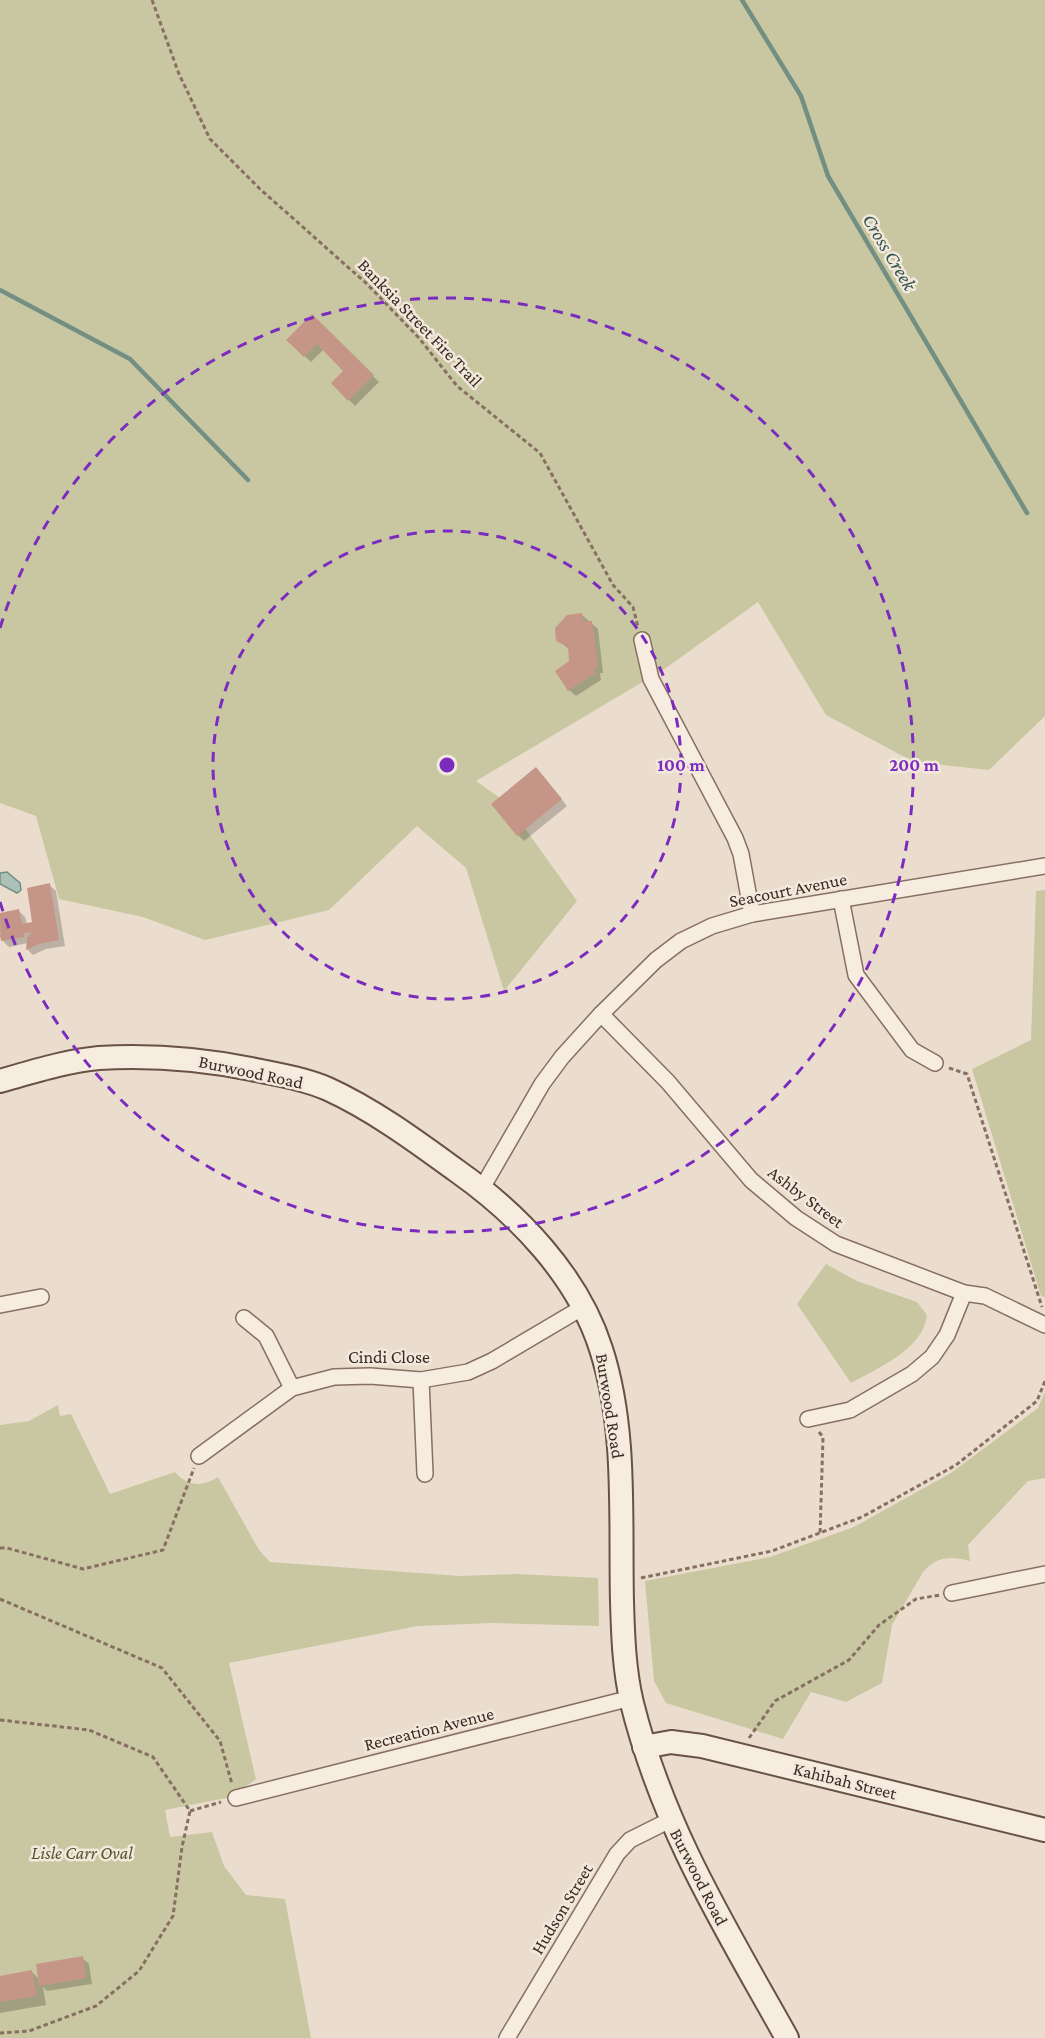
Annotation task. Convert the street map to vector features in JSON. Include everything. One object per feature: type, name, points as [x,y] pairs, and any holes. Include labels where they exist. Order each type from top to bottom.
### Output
[{"type":"main road","name":"Burwood Road","points":[[0,1081],[96,1058],[153,1057],[210,1061],[271,1073],[327,1089],[425,1148],[482,1188],[520,1224],[585,1306],[602,1351],[614,1407],[620,1469],[623,1636],[631,1698],[644,1747],[670,1820],[695,1874],[787,2038]]},
{"type":"main road","name":"Kahibah Street","points":[[644,1747],[671,1742],[738,1755],[1045,1830]]},
{"type":"street","points":[[642,640],[651,679],[728,822],[741,854],[752,914]]},
{"type":"street","name":"Seacourt Avenue","points":[[482,1188],[542,1084],[562,1057],[601,1014],[656,960],[681,941],[712,926],[752,914],[1045,866]]},
{"type":"street","points":[[842,899],[851,962],[856,975],[912,1050],[935,1063]]},
{"type":"street","name":"Ashby Street","points":[[601,1014],[668,1082],[751,1180],[796,1218],[836,1244],[964,1293],[985,1296],[1045,1325]]},
{"type":"street","points":[[808,1419],[850,1410],[912,1374],[932,1357],[947,1335],[964,1293]]},
{"type":"street","points":[[0,1305],[41,1297]]},
{"type":"street","name":"Cindi Close","points":[[199,1456],[292,1388],[334,1377],[370,1376],[421,1380],[468,1372],[492,1361],[585,1306]]},
{"type":"street","points":[[244,1318],[266,1336],[292,1388]]},
{"type":"street","points":[[421,1380],[425,1474]]},
{"type":"street","points":[[952,1593],[1045,1574]]},
{"type":"street","name":"Recreation Avenue","points":[[236,1798],[631,1698]]},
{"type":"street","name":"Hudson Street","points":[[507,2038],[617,1854],[630,1840],[670,1820]]},
{"type":"path","name":"Banksia Street Fire Trail","points":[[152,0],[179,74],[210,139],[260,189],[367,284],[419,338],[457,386],[540,453],[613,585],[633,607],[642,640]]},
{"type":"path","points":[[935,1063],[967,1074],[1045,1317]]},
{"type":"path","points":[[621,1582],[772,1551],[820,1535],[862,1517],[956,1465],[1037,1401],[1045,1381]]},
{"type":"path","points":[[808,1419],[823,1437],[820,1535]]},
{"type":"path","points":[[0,1548],[83,1569],[163,1550],[199,1456]]},
{"type":"path","points":[[738,1755],[775,1701],[849,1659],[879,1625],[916,1599],[952,1593]]},
{"type":"path","points":[[0,1599],[162,1668],[220,1741],[236,1798],[190,1811]]},
{"type":"path","points":[[0,1720],[89,1730],[153,1757],[190,1811],[182,1847],[173,1916],[139,1971],[96,2006],[28,2031],[0,2033]]},
{"type":"green space","points":[[0,0],[1045,0],[1045,716],[989,770],[914,762],[826,715],[758,602],[666,668],[476,781],[507,803],[577,901],[504,991],[466,868],[417,826],[329,910],[205,940],[143,917],[59,899],[36,816],[0,803]]},
{"type":"green space","points":[[1045,890],[1045,1297],[1041,1296],[972,1069],[1031,1040],[1036,891]]},
{"type":"green space","points":[[826,1264],[857,1281],[917,1302],[927,1315],[924,1327],[908,1348],[851,1383],[797,1304]]},
{"type":"green space","points":[[1045,1392],[1045,1478],[1028,1481],[968,1545],[970,1561],[957,1558],[939,1560],[923,1572],[892,1625],[882,1683],[846,1702],[811,1692],[783,1739],[666,1703],[654,1681],[645,1581],[770,1557],[854,1527],[951,1473],[1038,1408]]},
{"type":"green space","name":"Lisle Carr Oval","points":[[58,1405],[60,1416],[71,1414],[110,1494],[175,1472],[195,1484],[206,1483],[218,1477],[259,1550],[270,1562],[460,1576],[517,1574],[598,1578],[599,1626],[493,1623],[418,1626],[229,1663],[256,1779],[231,1797],[165,1810],[170,1837],[212,1832],[224,1866],[246,1895],[285,1899],[311,2038],[0,2038],[0,1425],[29,1421]]},
{"type":"shaded area","points":[[7,872],[20,883],[21,890],[17,893],[0,884],[0,873]]},
{"type":"building","points":[[312,314],[374,375],[348,401],[331,383],[343,371],[317,344],[304,357],[286,340]]},
{"type":"building","points":[[582,613],[583,621],[592,621],[598,667],[595,667],[595,673],[568,691],[555,671],[569,661],[568,647],[556,641],[555,628],[567,615]]},
{"type":"building","points":[[536,767],[562,799],[517,836],[491,804]]},
{"type":"building","points":[[50,883],[59,940],[39,944],[26,950],[27,938],[32,932],[24,933],[24,937],[1,941],[0,913],[19,909],[22,924],[32,922],[27,888]]},
{"type":"building","points":[[83,1956],[86,1978],[39,1986],[36,1964]]},
{"type":"building","points":[[32,1970],[37,1996],[0,2002],[0,1976]]},
{"type":"waterway","name":"Cross Creek","points":[[742,0],[801,96],[828,176],[1027,513]]},
{"type":"waterway","points":[[0,290],[130,359],[248,480]]}]
